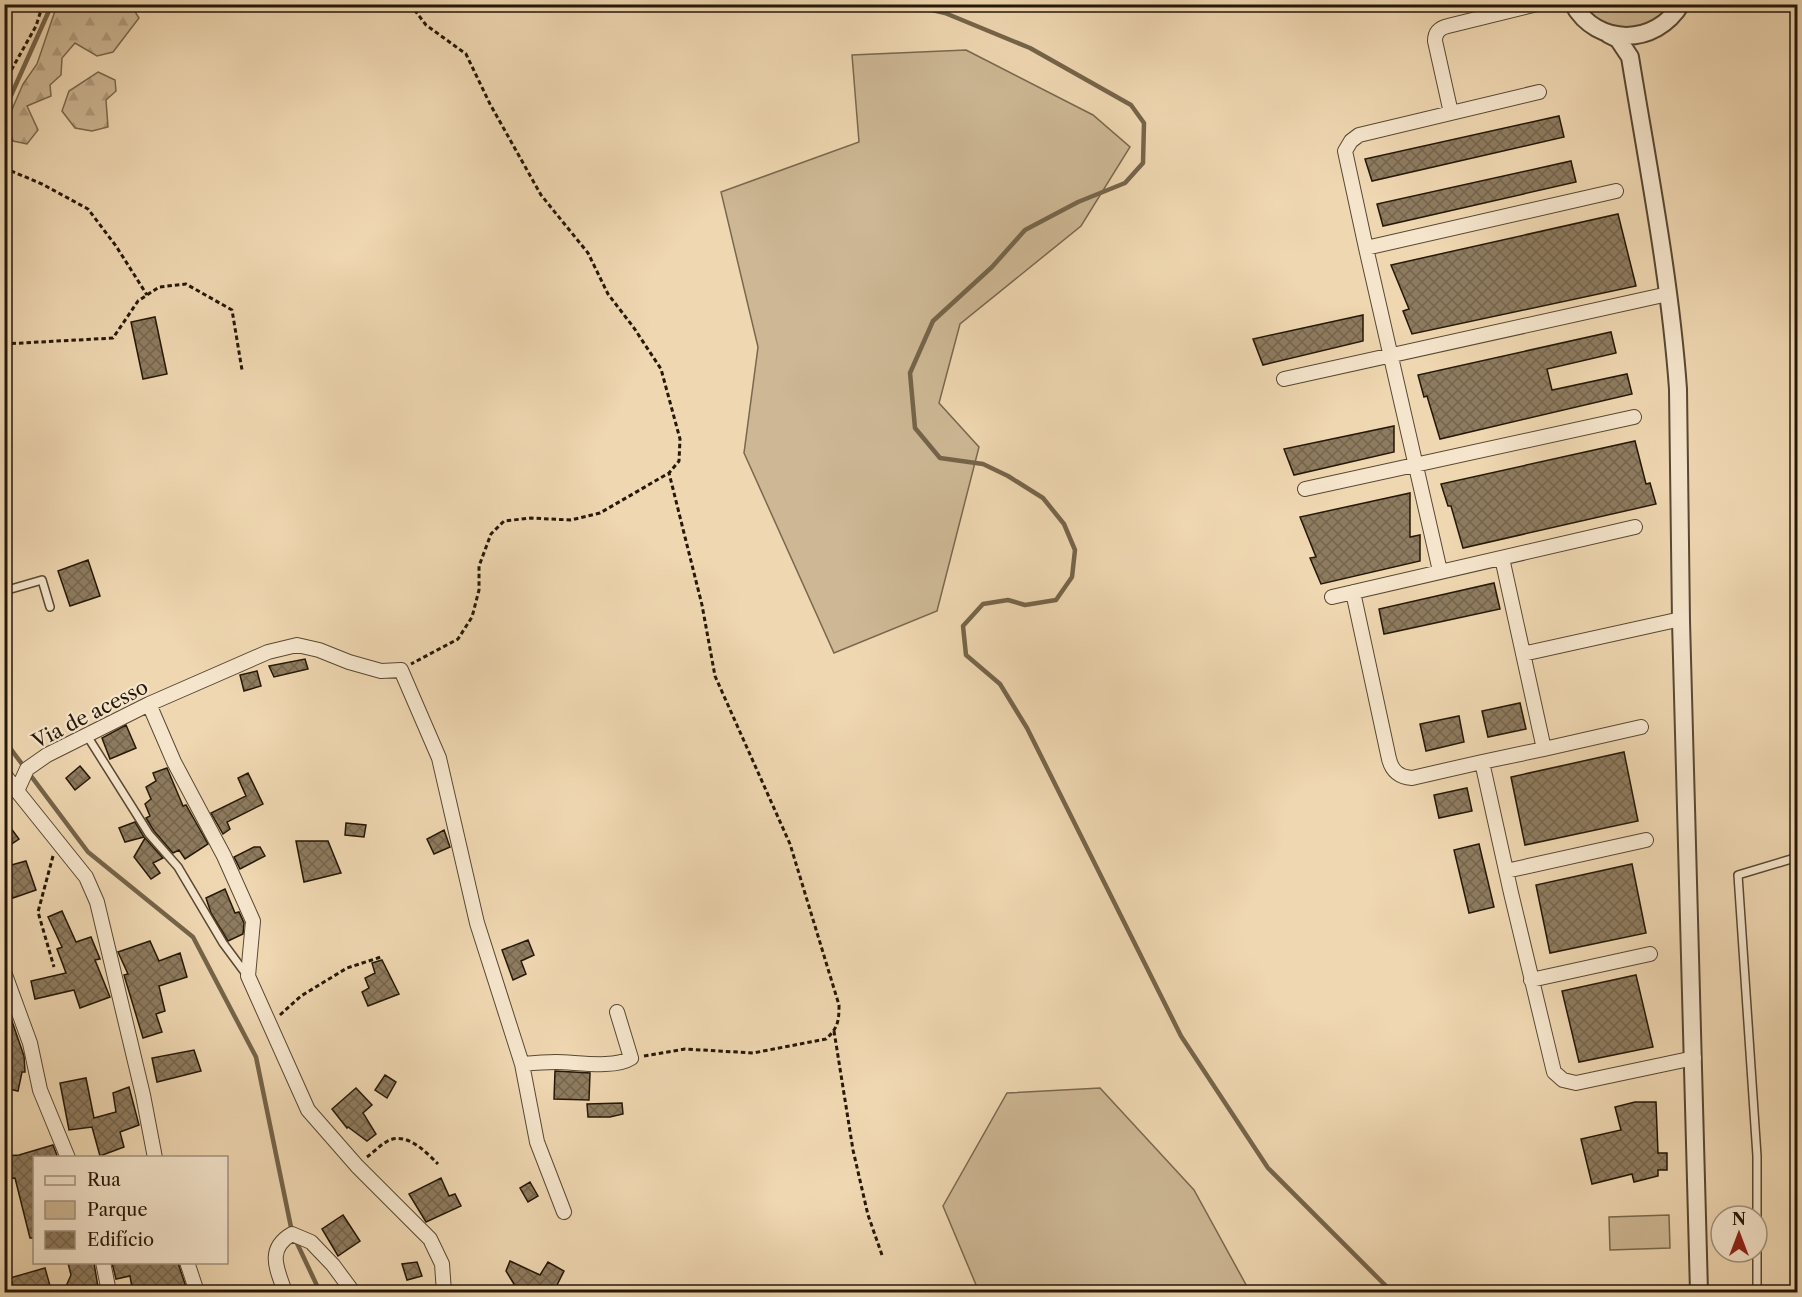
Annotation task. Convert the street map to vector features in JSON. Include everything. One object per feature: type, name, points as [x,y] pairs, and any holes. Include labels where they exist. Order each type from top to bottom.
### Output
[{"type":"street","points":[[1451,113],[1435,42],[1439,30],[1443,27],[1537,4]]},
{"type":"street","points":[[1573,4],[1578,13],[1591,26],[1618,39],[1630,57],[1676,352],[1699,1293]]},
{"type":"street","points":[[1630,57],[1634,45],[1640,38],[1667,22],[1682,4]]},
{"type":"street","points":[[1608,34],[1629,37],[1649,33]]},
{"type":"street","points":[[1440,572],[1346,151],[1348,145],[1359,135],[1539,92]]},
{"type":"street","points":[[1366,248],[1616,191]]},
{"type":"street","points":[[1284,379],[1668,294]]},
{"type":"street","points":[[1305,489],[1634,417]]},
{"type":"street","points":[[1332,597],[1635,527]]},
{"type":"street","points":[[1502,558],[1544,748]]},
{"type":"street","points":[[1353,592],[1389,759],[1393,769],[1402,776],[1412,778],[1641,728]]},
{"type":"street","points":[[1523,654],[1681,619]]},
{"type":"street","name":"Via de acesso","points":[[17,791],[27,769],[47,755],[149,704],[268,652],[297,645],[381,670],[402,670]]},
{"type":"street","points":[[402,670],[439,758],[477,923],[522,1064],[537,1142],[564,1212]]},
{"type":"street","points":[[149,704],[174,762],[224,856],[254,921],[248,976],[308,1110],[357,1166],[430,1239],[442,1264],[444,1293]]},
{"type":"street","points":[[1482,762],[1554,1072],[1563,1080],[1576,1083],[1694,1058]]},
{"type":"street","points":[[4,774],[86,877],[97,902],[143,1095],[155,1156]]},
{"type":"street","points":[[1506,871],[1646,840]]},
{"type":"street","points":[[1531,980],[1650,954]]},
{"type":"street","points":[[4,972],[30,1043],[40,1090],[67,1156]]},
{"type":"street","points":[[522,1064],[554,1062],[607,1064],[631,1058],[616,1012]]},
{"type":"street","points":[[285,1293],[274,1258],[282,1240],[292,1234],[310,1242],[333,1265],[353,1293]]},
{"type":"street","points":[[103,1264],[109,1293]]},
{"type":"street","points":[[187,1264],[197,1293]]},
{"type":"lane","points":[[4,591],[42,580],[50,607]]},
{"type":"lane","points":[[86,734],[149,834],[178,867],[223,943],[248,976]]},
{"type":"lane","points":[[1757,1204],[1757,1156],[1738,875],[1797,857]]},
{"type":"lane","points":[[1757,1264],[1757,1293]]},
{"type":"path","points":[[4,83],[36,26],[43,4]]},
{"type":"path","points":[[402,670],[458,639],[463,632],[472,617],[478,590],[479,566],[491,534],[504,521],[531,518],[571,520],[600,513],[669,473],[679,461],[680,439],[661,369],[608,294],[588,253],[541,195],[490,104],[466,54],[426,25],[410,4]]},
{"type":"path","points":[[4,168],[42,184],[88,209],[116,246],[147,295]]},
{"type":"path","points":[[4,344],[113,338],[138,301],[159,287],[186,284],[232,310],[242,370]]},
{"type":"path","points":[[631,1058],[685,1049],[753,1053],[826,1039],[834,1031],[839,1019],[839,1005],[790,844],[715,676],[702,604],[669,473]]},
{"type":"path","points":[[54,967],[38,912],[57,843]]},
{"type":"path","points":[[270,1024],[301,996],[347,968],[381,957]]},
{"type":"path","points":[[834,1031],[853,1150],[868,1215],[882,1255]]},
{"type":"path","points":[[357,1166],[386,1141],[397,1138],[408,1140],[424,1150],[438,1164]]},
{"type":"green space","points":[[57,5],[131,5],[139,18],[113,52],[97,56],[75,43],[62,58],[61,75],[50,85],[51,96],[27,106],[38,130],[27,144],[13,141],[7,121],[23,84],[37,64]]},
{"type":"green space","points":[[1583,5],[1671,5],[1651,21],[1630,27],[1599,20]]},
{"type":"green space","points":[[966,50],[1093,115],[1130,147],[1081,226],[960,324],[939,403],[979,447],[937,611],[834,653],[744,453],[758,347],[721,192],[859,142],[852,55]]},
{"type":"green space","points":[[98,72],[115,80],[116,91],[106,100],[108,127],[92,131],[75,128],[62,111],[69,91]]},
{"type":"green space","points":[[1100,1088],[1194,1190],[1250,1292],[979,1292],[943,1206],[1007,1093]]},
{"type":"green space","points":[[1669,1215],[1670,1248],[1610,1250],[1609,1217]]},
{"type":"building","points":[[1559,116],[1564,137],[1372,181],[1365,159]]},
{"type":"building","points":[[1571,161],[1576,182],[1383,226],[1377,204]]},
{"type":"building","points":[[1618,214],[1636,286],[1412,334],[1403,311],[1409,309],[1391,265]]},
{"type":"building","points":[[1363,315],[1363,341],[1263,365],[1253,339]]},
{"type":"building","points":[[155,317],[167,374],[143,379],[131,322]]},
{"type":"building","points":[[1611,332],[1616,353],[1547,369],[1552,390],[1627,374],[1632,394],[1440,439],[1418,375]]},
{"type":"building","points":[[1394,426],[1394,452],[1294,475],[1284,449]]},
{"type":"building","points":[[1635,441],[1646,484],[1650,483],[1656,504],[1463,548],[1451,506],[1448,506],[1441,484]]},
{"type":"building","points":[[1410,493],[1410,537],[1420,535],[1420,561],[1321,584],[1310,558],[1316,557],[1300,517]]},
{"type":"building","points":[[88,560],[100,596],[70,606],[58,571]]},
{"type":"building","points":[[1494,583],[1500,609],[1384,634],[1379,609]]},
{"type":"building","points":[[305,659],[308,669],[274,677],[269,666]]},
{"type":"building","points":[[257,671],[261,686],[244,691],[240,675]]},
{"type":"building","points":[[1520,703],[1526,729],[1488,737],[1482,711]]},
{"type":"building","points":[[1459,716],[1464,742],[1426,751],[1420,724]]},
{"type":"building","points":[[126,725],[136,748],[110,759],[102,738]]},
{"type":"building","points":[[1624,752],[1638,821],[1525,845],[1511,777]]},
{"type":"building","points":[[80,766],[90,778],[75,790],[66,778]]},
{"type":"building","points":[[167,768],[183,806],[186,805],[208,844],[185,859],[179,850],[173,853],[146,818],[150,816],[145,804],[151,799],[146,787],[156,781],[153,773]]},
{"type":"building","points":[[248,773],[263,804],[227,822],[230,829],[223,834],[211,813],[246,796],[238,778]]},
{"type":"building","points":[[1467,788],[1472,811],[1439,818],[1434,795]]},
{"type":"building","points":[[4,819],[19,839],[4,849]]},
{"type":"building","points":[[135,822],[144,837],[125,842],[119,828]]},
{"type":"building","points":[[346,823],[366,825],[364,837],[345,835]]},
{"type":"building","points":[[444,830],[450,847],[434,854],[427,839]]},
{"type":"building","points":[[145,838],[163,858],[153,863],[160,873],[151,879],[134,857]]},
{"type":"building","points":[[296,841],[328,841],[341,873],[304,882]]},
{"type":"building","points":[[1479,844],[1494,907],[1469,913],[1454,850]]},
{"type":"building","points":[[254,847],[260,847],[265,856],[240,869],[234,857]]},
{"type":"building","points":[[26,861],[36,890],[13,898],[4,867]]},
{"type":"building","points":[[1632,864],[1646,933],[1550,953],[1536,885]]},
{"type":"building","points":[[225,889],[235,913],[239,912],[244,923],[243,934],[228,941],[211,913],[206,898]]},
{"type":"building","points":[[62,911],[76,942],[91,937],[100,959],[95,960],[110,997],[80,1008],[74,990],[35,999],[31,981],[66,973],[57,949],[62,947],[48,917]]},
{"type":"building","points":[[528,940],[534,955],[521,961],[526,974],[513,980],[502,950]]},
{"type":"building","points":[[150,941],[159,961],[180,953],[187,977],[159,986],[165,1011],[156,1014],[162,1032],[143,1038],[124,975],[128,974],[118,952]]},
{"type":"building","points":[[382,960],[399,994],[368,1006],[362,992],[369,988],[365,978],[375,973],[372,963]]},
{"type":"building","points":[[1636,975],[1653,1047],[1579,1062],[1562,991]]},
{"type":"building","points":[[4,1004],[6,1004],[24,1056],[25,1072],[22,1072],[18,1091],[4,1088]]},
{"type":"building","points":[[194,1050],[201,1071],[157,1082],[152,1058]]},
{"type":"building","points":[[555,1071],[590,1073],[589,1100],[554,1099]]},
{"type":"building","points":[[385,1075],[396,1082],[387,1098],[375,1090]]},
{"type":"building","points":[[86,1078],[94,1118],[116,1112],[113,1093],[129,1087],[139,1125],[120,1132],[124,1147],[100,1156],[92,1127],[69,1130],[60,1083]]},
{"type":"building","points":[[356,1088],[372,1105],[363,1113],[376,1134],[367,1141],[347,1128],[332,1109]]},
{"type":"building","points":[[1635,1102],[1656,1102],[1658,1153],[1667,1153],[1667,1170],[1658,1170],[1658,1176],[1634,1182],[1632,1174],[1592,1184],[1581,1139],[1621,1130],[1615,1107]]},
{"type":"building","points":[[622,1103],[623,1114],[610,1117],[588,1117],[587,1104]]},
{"type":"building","points":[[53,1145],[57,1156],[33,1156],[33,1238],[30,1238],[15,1178],[4,1179],[4,1156],[19,1155]]},
{"type":"building","points":[[441,1178],[449,1196],[455,1194],[461,1206],[426,1222],[409,1194]]},
{"type":"building","points":[[530,1182],[538,1196],[528,1202],[520,1188]]},
{"type":"building","points":[[343,1215],[360,1241],[338,1256],[322,1229]]},
{"type":"building","points":[[510,1261],[540,1275],[548,1262],[564,1271],[553,1293],[509,1293],[514,1284],[506,1271]]},
{"type":"building","points":[[417,1262],[422,1276],[407,1280],[402,1264]]},
{"type":"building","points":[[68,1264],[94,1264],[99,1293],[63,1293],[71,1275]]},
{"type":"building","points":[[112,1264],[178,1264],[188,1293],[133,1293],[130,1276],[116,1279]]},
{"type":"building","points":[[45,1268],[52,1293],[16,1293],[10,1278]]},
{"type":"waterway","points":[[4,111],[52,4]]},
{"type":"waterway","points":[[906,4],[945,13],[1030,48],[1131,105],[1144,123],[1143,163],[1125,183],[1078,202],[1025,230],[992,267],[933,321],[910,373],[915,428],[940,458],[983,464],[1008,476],[1043,498],[1064,524],[1075,550],[1072,577],[1056,600],[1025,605],[1008,600],[983,604],[963,626],[966,655],[1000,684],[1027,728],[1181,1036],[1268,1168],[1392,1292]]},
{"type":"waterway","points":[[4,740],[88,852],[193,937],[256,1057],[292,1232]]},
{"type":"waterway","points":[[295,1239],[320,1292]]}]
